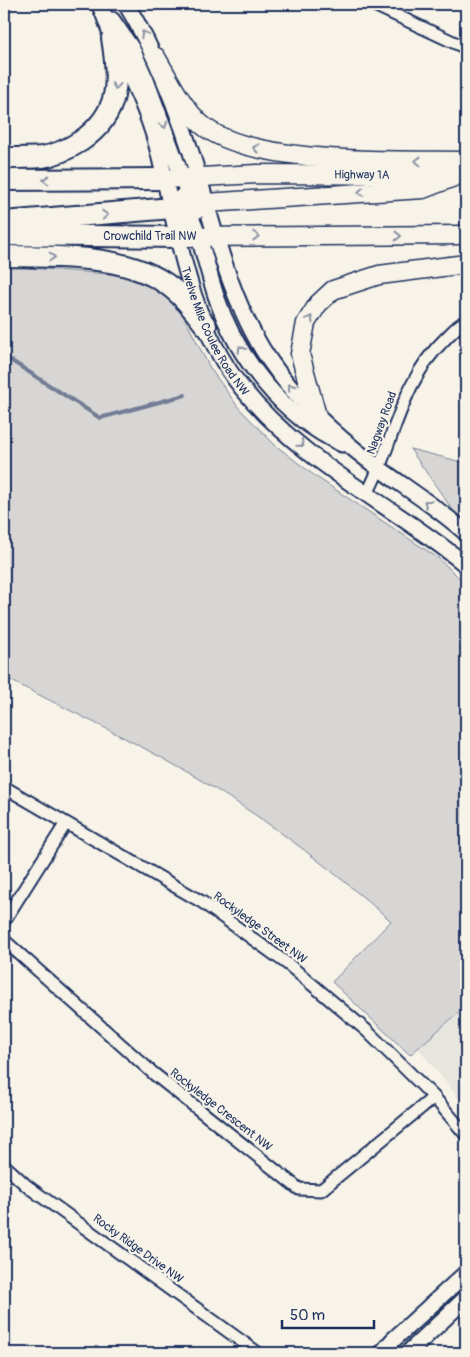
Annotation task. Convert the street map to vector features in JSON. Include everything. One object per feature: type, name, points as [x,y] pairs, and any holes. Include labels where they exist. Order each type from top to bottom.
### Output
[{"type":"highway","points":[[4,158],[44,157],[69,149],[89,135],[103,121],[110,110],[116,90],[117,68],[112,38]]},
{"type":"highway","points":[[4,180],[186,196]]},
{"type":"highway","points":[[4,222],[186,196]]},
{"type":"highway","name":"Crowchild Trail NW","points":[[4,235],[177,237]]},
{"type":"highway","points":[[4,256],[97,260],[127,266],[172,287],[206,326]]},
{"type":"main road","points":[[126,4],[186,106],[201,124],[220,136],[237,144],[291,155],[464,170]]},
{"type":"main road","points":[[99,5],[132,49],[146,80],[186,196]]},
{"type":"main road","points":[[99,5],[112,38],[143,103],[160,156],[186,196],[250,326],[270,361],[317,416],[354,449],[466,533]]},
{"type":"main road","points":[[156,57],[186,196],[177,237]]},
{"type":"main road","points":[[186,196],[423,189],[464,170]]},
{"type":"main road","name":"Highway 1A","points":[[186,196],[257,174],[464,170]]},
{"type":"main road","points":[[207,236],[217,299],[248,361],[263,381],[285,404],[320,434],[354,449]]},
{"type":"main road","name":"Crowchild Trail NW","points":[[177,237],[466,236]]},
{"type":"main road","name":"Twelve Mile Coulee Road NW","points":[[177,237],[191,285],[206,326],[221,357],[241,387],[271,420],[329,467],[438,542],[466,566]]},
{"type":"main road","points":[[317,416],[300,354],[306,323],[318,304],[333,290],[379,275],[466,264]]},
{"type":"main road","points":[[382,1353],[393,1340],[466,1273]]},
{"type":"main road","points":[[408,1353],[466,1298]]},
{"type":"street","points":[[372,4],[466,48]]},
{"type":"street","name":"Nagway Road","points":[[367,494],[380,468],[404,398],[430,353],[466,321]]},
{"type":"street","name":"Rockyledge Street NW","points":[[4,787],[202,902],[282,959],[366,1030],[434,1097],[466,1135]]},
{"type":"street","points":[[4,921],[66,823]]},
{"type":"street","name":"Rockyledge Crescent NW","points":[[4,938],[5,942],[154,1074],[299,1189],[321,1190],[434,1097]]},
{"type":"street","name":"Rocky Ridge Drive NW","points":[[4,1165],[35,1191],[258,1353]]},
{"type":"shaded area","points":[[4,266],[122,275],[161,292],[183,315],[210,368],[238,407],[275,445],[315,476],[438,558],[466,584],[466,861],[462,864],[466,905],[466,1006],[410,1055],[332,982],[391,921],[304,850],[236,802],[187,772],[4,677]]},
{"type":"shaded area","points":[[410,449],[466,463],[466,529]]},
{"type":"shaded area","points":[[466,1006],[466,1107],[418,1048]]},
{"type":"waterway","points":[[4,356],[100,418],[185,395]]}]
